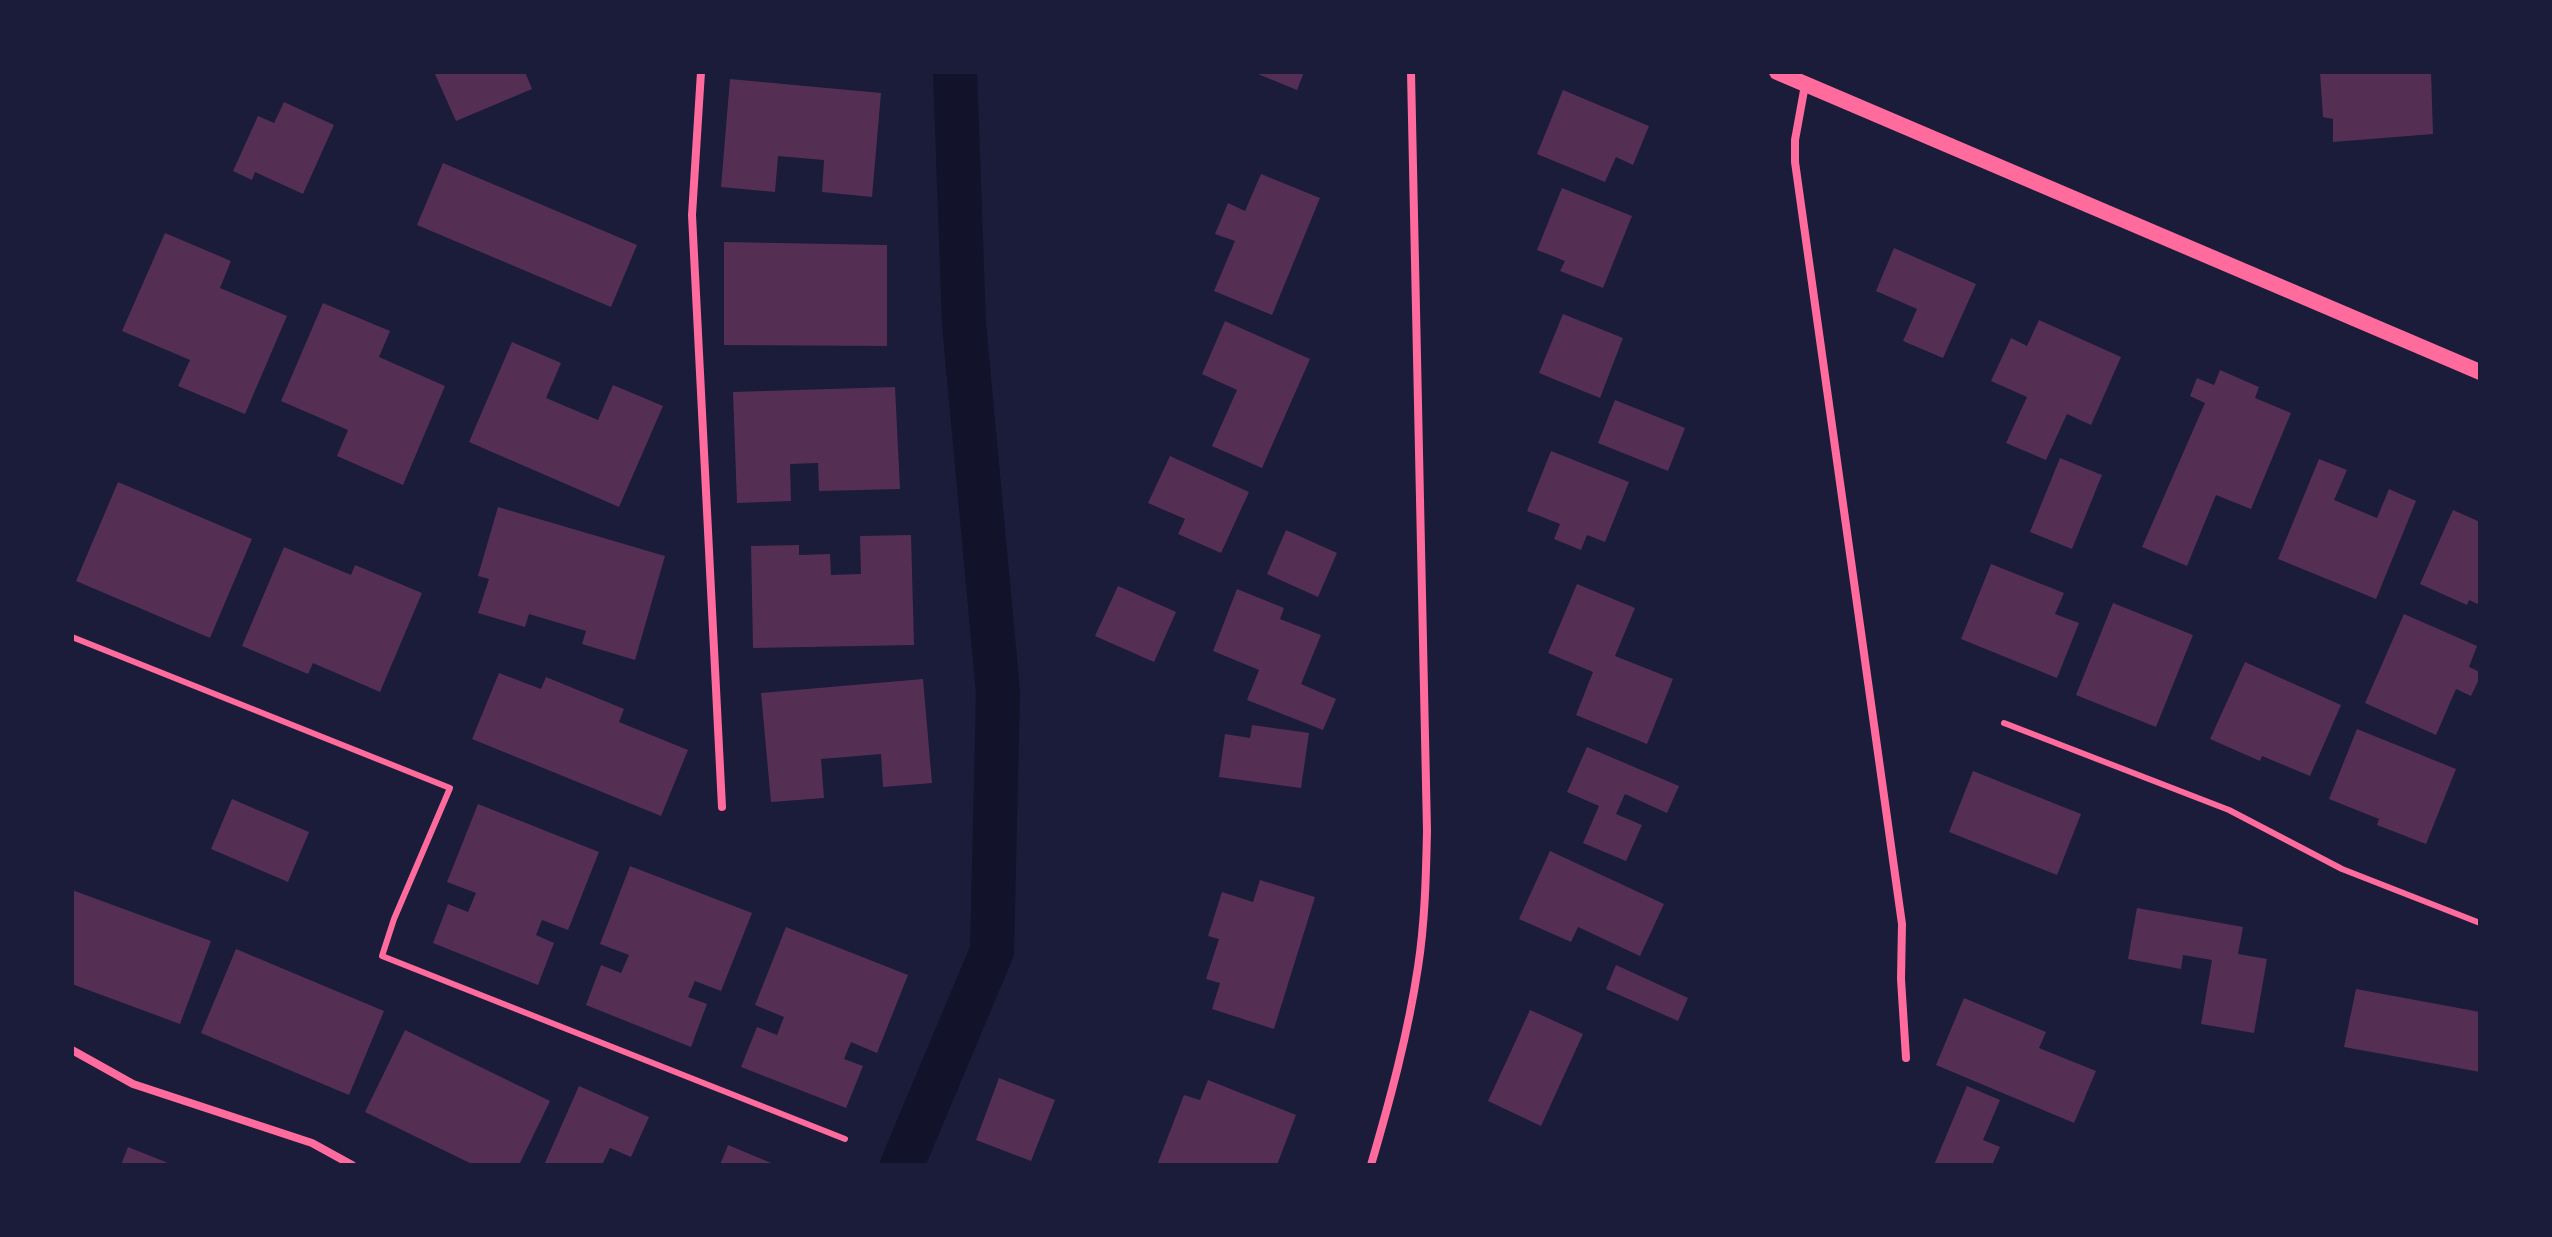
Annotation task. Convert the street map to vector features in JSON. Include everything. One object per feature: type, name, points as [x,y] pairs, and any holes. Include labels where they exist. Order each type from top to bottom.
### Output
[{"type":"main road","points":[[1777,72],[2480,372]]},
{"type":"street","points":[[701,72],[692,215],[722,807]]},
{"type":"street","points":[[1371,1165],[1405,1038],[1419,964],[1425,895],[1427,831],[1411,72]]},
{"type":"street","points":[[1805,84],[1795,140],[1795,162],[1902,924],[1901,979],[1906,1058]]},
{"type":"street","points":[[72,1050],[133,1084],[312,1143],[352,1165]]},
{"type":"lane","points":[[72,637],[450,788],[394,919],[382,956],[845,1139]]},
{"type":"lane","points":[[2004,723],[2229,810],[2342,869],[2480,923]]},
{"type":"building","points":[[434,72],[525,72],[532,89],[456,121]]},
{"type":"building","points":[[1253,72],[1304,72],[1297,90]]},
{"type":"building","points":[[2320,72],[2431,72],[2433,134],[2333,142],[2333,119],[2323,117]]},
{"type":"building","points":[[730,79],[881,93],[872,197],[822,192],[824,160],[778,156],[775,192],[721,187]]},
{"type":"building","points":[[1563,90],[1649,126],[1633,165],[1616,157],[1605,182],[1537,154]]},
{"type":"building","points":[[284,102],[334,125],[303,194],[255,172],[252,180],[233,171],[258,116],[274,123]]},
{"type":"building","points":[[443,163],[637,245],[611,307],[417,225]]},
{"type":"building","points":[[1261,174],[1320,198],[1272,315],[1214,291],[1235,241],[1215,234],[1228,203],[1245,211]]},
{"type":"building","points":[[1562,188],[1632,216],[1603,288],[1560,271],[1565,261],[1537,250]]},
{"type":"building","points":[[165,233],[231,261],[220,288],[287,316],[245,414],[178,386],[190,360],[122,331]]},
{"type":"building","points":[[724,242],[887,245],[887,346],[724,345]]},
{"type":"building","points":[[1894,248],[1976,284],[1943,358],[1903,341],[1917,309],[1876,291]]},
{"type":"building","points":[[323,303],[390,331],[379,357],[445,386],[403,485],[337,456],[348,430],[281,401]]},
{"type":"building","points":[[1563,314],[1623,338],[1600,398],[1539,373]]},
{"type":"building","points":[[2039,320],[2121,357],[2091,425],[2067,414],[2046,460],[2006,443],[2027,397],[1991,381],[2011,338],[2027,346]]},
{"type":"building","points":[[1225,321],[1310,359],[1262,468],[1212,446],[1237,390],[1202,374]]},
{"type":"building","points":[[512,342],[561,363],[546,398],[598,420],[613,385],[663,406],[619,507],[469,442]]},
{"type":"building","points":[[2220,370],[2259,387],[2255,398],[2291,413],[2251,509],[2216,495],[2187,566],[2142,547],[2205,403],[2190,396],[2197,378],[2214,385]]},
{"type":"building","points":[[895,387],[900,489],[819,491],[818,463],[790,464],[791,501],[737,503],[733,392]]},
{"type":"building","points":[[1615,400],[1685,428],[1668,471],[1598,443]]},
{"type":"building","points":[[1551,451],[1629,482],[1605,542],[1587,535],[1581,550],[1554,539],[1560,524],[1527,511]]},
{"type":"building","points":[[1170,456],[1249,492],[1221,553],[1178,534],[1185,519],[1148,503]]},
{"type":"building","points":[[2060,458],[2102,475],[2072,549],[2030,532]]},
{"type":"building","points":[[2319,459],[2347,470],[2334,500],[2377,518],[2389,489],[2416,501],[2376,599],[2278,559]]},
{"type":"building","points":[[118,482],[252,539],[210,638],[76,581]]},
{"type":"building","points":[[498,507],[665,556],[635,660],[582,644],[586,631],[529,614],[525,627],[478,613],[489,579],[478,576]]},
{"type":"building","points":[[2453,510],[2480,522],[2480,605],[2469,600],[2467,605],[2420,584]]},
{"type":"building","points":[[1286,530],[1337,553],[1318,597],[1267,574]]},
{"type":"building","points":[[911,535],[914,645],[753,648],[751,546],[799,545],[799,555],[830,554],[831,575],[861,574],[860,536]]},
{"type":"building","points":[[284,547],[351,575],[355,565],[422,593],[380,692],[313,663],[308,674],[242,646]]},
{"type":"building","points":[[1991,564],[2064,593],[2055,614],[2079,623],[2057,678],[1961,639]]},
{"type":"building","points":[[1577,584],[1635,608],[1615,656],[1673,679],[1647,744],[1576,715],[1593,672],[1548,653]]},
{"type":"building","points":[[1118,586],[1176,612],[1154,662],[1095,636]]},
{"type":"building","points":[[1237,589],[1284,608],[1280,619],[1321,635],[1301,684],[1336,699],[1323,730],[1247,700],[1259,670],[1213,651]]},
{"type":"building","points":[[2113,603],[2193,635],[2156,727],[2076,695]]},
{"type":"building","points":[[2404,614],[2477,646],[2469,667],[2480,672],[2480,677],[2471,696],[2456,689],[2436,735],[2365,703]]},
{"type":"building","points":[[2245,662],[2341,705],[2310,776],[2262,756],[2260,761],[2210,739]]},
{"type":"building","points":[[499,673],[541,689],[546,677],[624,709],[619,722],[688,750],[661,816],[472,739]]},
{"type":"building","points":[[923,679],[932,783],[883,787],[881,754],[821,759],[824,798],[771,802],[761,693]]},
{"type":"building","points":[[1252,725],[1309,733],[1301,788],[1219,777],[1225,734],[1250,738]]},
{"type":"building","points":[[2357,729],[2456,769],[2426,844],[2377,825],[2379,819],[2329,799]]},
{"type":"building","points":[[1587,747],[1679,786],[1667,813],[1625,794],[1616,814],[1642,825],[1626,861],[1583,843],[1599,806],[1567,792]]},
{"type":"building","points":[[1973,771],[2081,814],[2057,875],[1949,832]]},
{"type":"building","points":[[232,799],[309,832],[288,882],[211,849]]},
{"type":"building","points":[[478,804],[599,852],[568,930],[542,920],[536,935],[554,943],[538,985],[433,943],[448,904],[468,912],[476,893],[447,882]]},
{"type":"building","points":[[1550,851],[1664,904],[1640,956],[1578,927],[1571,942],[1519,919]]},
{"type":"building","points":[[630,866],[752,913],[721,991],[695,981],[688,997],[707,1004],[691,1047],[586,1005],[601,965],[621,973],[629,955],[600,944]]},
{"type":"building","points":[[1260,880],[1315,897],[1274,1029],[1212,1009],[1220,983],[1206,979],[1219,939],[1208,936],[1222,892],[1253,902]]},
{"type":"building","points":[[72,890],[211,941],[180,1024],[72,984]]},
{"type":"building","points":[[2137,908],[2243,927],[2238,954],[2267,959],[2254,1033],[2201,1024],[2212,960],[2183,955],[2181,969],[2128,959]]},
{"type":"building","points":[[786,927],[908,975],[877,1053],[851,1042],[844,1059],[863,1066],[846,1108],[741,1067],[757,1027],[777,1035],[784,1017],[755,1005]]},
{"type":"building","points":[[236,949],[384,1011],[349,1095],[201,1033]]},
{"type":"building","points":[[1616,965],[1688,998],[1678,1021],[1606,989]]},
{"type":"building","points":[[2356,989],[2480,1012],[2480,1072],[2344,1047]]},
{"type":"building","points":[[1964,998],[2046,1032],[2039,1048],[2096,1071],[2074,1123],[1936,1065]]},
{"type":"building","points":[[1530,1010],[1583,1034],[1541,1126],[1488,1101]]},
{"type":"building","points":[[405,1030],[550,1101],[519,1165],[474,1165],[365,1112]]},
{"type":"building","points":[[999,1078],[1055,1100],[1031,1161],[976,1140]]},
{"type":"building","points":[[1208,1080],[1296,1115],[1277,1165],[1157,1165],[1184,1095],[1200,1100]]},
{"type":"building","points":[[579,1086],[649,1117],[631,1157],[610,1148],[602,1165],[544,1165]]},
{"type":"building","points":[[1967,1086],[2000,1100],[1983,1140],[2000,1147],[1992,1165],[1934,1165]]},
{"type":"building","points":[[728,1145],[776,1165],[720,1165]]},
{"type":"building","points":[[128,1147],[173,1165],[121,1165]]},
{"type":"waterway","points":[[902,1165],[992,951],[998,692],[964,324],[955,72]]}]
